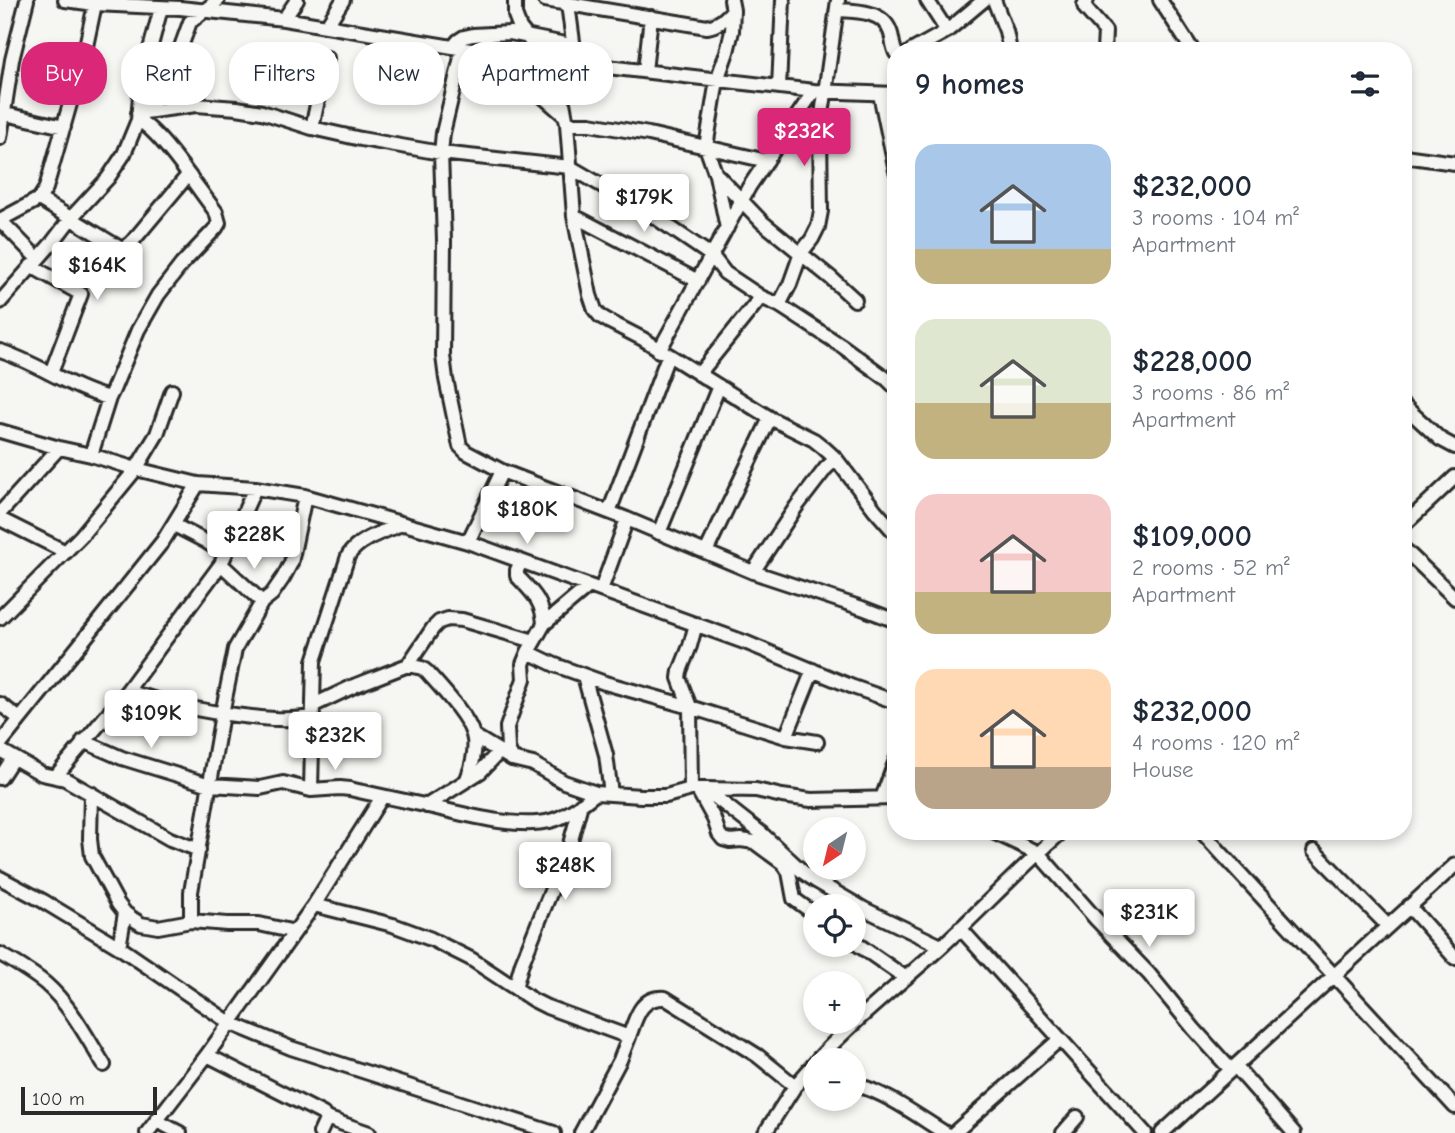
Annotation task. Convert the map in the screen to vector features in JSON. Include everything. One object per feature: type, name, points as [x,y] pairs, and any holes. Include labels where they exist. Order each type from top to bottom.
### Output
[{"type":"street","points":[[0,138],[12,60],[27,0]]},
{"type":"street","points":[[65,0],[95,4],[135,3],[161,8],[212,4],[458,48]]},
{"type":"street","points":[[284,19],[297,0]]},
{"type":"street","points":[[327,25],[344,0]]},
{"type":"street","points":[[515,0],[515,15],[520,28],[532,42]]},
{"type":"street","points":[[545,0],[707,27],[715,26],[724,20],[732,5]]},
{"type":"street","points":[[779,87],[783,0]]},
{"type":"street","points":[[927,0],[947,31]]},
{"type":"street","points":[[1087,0],[1085,8],[1105,31],[1106,42]]},
{"type":"street","points":[[1160,0],[1187,42]]},
{"type":"street","points":[[927,42],[989,3],[1006,31],[1008,42]]},
{"type":"street","points":[[51,373],[81,294],[35,262],[0,220],[39,200],[46,188],[95,4]]},
{"type":"street","points":[[140,115],[166,82],[190,22],[212,4]]},
{"type":"street","points":[[568,4],[573,42]]},
{"type":"street","points":[[727,228],[716,175],[706,147],[717,80],[732,31],[732,5]]},
{"type":"street","points":[[779,305],[801,253],[818,227],[821,211],[820,91],[838,5],[880,19],[887,25],[892,42]]},
{"type":"street","points":[[0,302],[117,166],[140,115],[141,83],[161,8]]},
{"type":"street","points":[[646,71],[651,18]]},
{"type":"street","points":[[556,42],[510,33],[474,34],[457,41],[441,153],[444,241],[443,356],[460,446],[502,471],[753,572],[887,618]]},
{"type":"street","points":[[613,68],[820,91],[887,93]]},
{"type":"street","points":[[609,512],[664,354],[698,281],[748,187],[820,91]]},
{"type":"street","points":[[880,93],[887,127]]},
{"type":"street","points":[[140,115],[196,105],[221,106],[262,112],[312,128],[361,139],[441,153],[570,167],[646,211],[712,256],[725,273],[761,297],[779,305],[887,379]]},
{"type":"street","points":[[312,128],[317,105]]},
{"type":"street","points":[[551,105],[566,119],[767,161]]},
{"type":"street","points":[[563,105],[574,216],[595,310],[600,316],[643,339],[770,418],[814,440],[836,459],[887,524]]},
{"type":"street","points":[[91,455],[109,398],[138,330],[158,295],[219,223],[216,212],[140,115]]},
{"type":"street","points":[[3,120],[64,127]]},
{"type":"street","points":[[1412,157],[1455,163]]},
{"type":"street","points":[[39,200],[125,249],[188,175]]},
{"type":"street","points":[[716,175],[771,229],[855,300]]},
{"type":"street","points":[[574,216],[698,281]]},
{"type":"street","points":[[699,374],[761,297]]},
{"type":"street","points":[[0,351],[109,398]]},
{"type":"street","points":[[659,533],[719,386]]},
{"type":"street","points":[[0,618],[81,536],[136,469],[157,434],[172,391]]},
{"type":"street","points":[[1412,413],[1440,439],[1455,447]]},
{"type":"street","points":[[706,552],[770,418]]},
{"type":"street","points":[[0,431],[198,484],[255,488],[305,496],[468,542],[696,624],[887,699]]},
{"type":"street","points":[[0,513],[59,448]]},
{"type":"street","points":[[753,572],[796,507],[836,459]]},
{"type":"street","points":[[468,542],[502,471]]},
{"type":"street","points":[[1412,517],[1455,477]]},
{"type":"street","points":[[0,744],[174,525],[198,484]]},
{"type":"street","points":[[55,776],[127,691],[223,559],[255,488]]},
{"type":"street","points":[[191,921],[191,892],[236,649],[262,602],[278,586],[291,563],[305,496]]},
{"type":"street","points":[[0,519],[66,552]]},
{"type":"street","points":[[512,759],[508,748],[507,727],[524,679],[523,664],[531,647],[544,624],[595,588],[626,519]]},
{"type":"street","points":[[312,790],[314,661],[348,556],[364,542],[402,524]]},
{"type":"street","points":[[174,525],[205,541],[262,602]]},
{"type":"street","points":[[1412,557],[1455,598]]},
{"type":"street","points":[[521,562],[517,576],[540,604],[544,624]]},
{"type":"street","points":[[408,665],[439,622],[448,619],[462,620],[531,647],[555,665],[584,676],[786,737],[817,742]]},
{"type":"street","points":[[696,624],[678,678],[690,706],[698,789],[723,839],[754,842],[784,864],[789,872],[794,899],[803,906]]},
{"type":"street","points":[[127,691],[175,706],[284,721],[314,711],[354,686],[408,665],[427,672],[460,711],[474,736],[512,759],[533,764],[564,782],[596,793],[666,796],[698,789],[756,790],[818,800],[887,798]]},
{"type":"street","points":[[786,737],[813,670]]},
{"type":"street","points":[[584,676],[606,755],[611,794]]},
{"type":"street","points":[[0,704],[20,719]]},
{"type":"street","points":[[467,779],[473,761],[474,736]]},
{"type":"street","points":[[83,741],[132,761],[209,785],[260,788],[283,783],[312,790],[340,788],[520,823],[556,819],[596,793]]},
{"type":"street","points":[[0,750],[42,774],[65,779],[170,838],[199,850]]},
{"type":"street","points":[[426,806],[480,772],[500,751]]},
{"type":"street","points":[[0,778],[13,758]]},
{"type":"street","points":[[882,798],[887,784]]},
{"type":"street","points":[[698,789],[761,833],[816,881],[864,909],[941,946]]},
{"type":"street","points":[[90,793],[92,856],[118,904],[125,913],[141,924],[167,926],[191,921],[258,924],[295,932]]},
{"type":"street","points":[[147,1133],[207,1055],[314,905],[382,797]]},
{"type":"street","points":[[515,988],[522,963],[570,844],[581,804]]},
{"type":"street","points":[[1010,840],[1038,853],[1096,919],[1150,974],[1194,1029],[1294,1133]]},
{"type":"street","points":[[829,1048],[1053,840]]},
{"type":"street","points":[[1209,840],[1455,1107]]},
{"type":"street","points":[[1314,851],[1388,926]]},
{"type":"street","points":[[1162,1133],[1455,865]]},
{"type":"street","points":[[0,878],[119,947],[230,1023],[291,1048],[554,1133]]},
{"type":"street","points":[[314,905],[393,925],[431,939],[471,959],[533,1000],[629,1037]]},
{"type":"street","points":[[1409,906],[1455,958]]},
{"type":"street","points":[[119,947],[125,913]]},
{"type":"street","points":[[960,928],[1145,1133]]},
{"type":"street","points":[[866,950],[906,978]]},
{"type":"street","points":[[0,954],[36,976],[54,991],[104,1065]]},
{"type":"street","points":[[581,1133],[620,1060],[642,1007],[656,997],[665,998],[798,1082],[803,1081]]},
{"type":"street","points":[[954,1133],[1060,1039]]},
{"type":"street","points":[[207,1055],[323,1114],[326,1118],[369,1133]]},
{"type":"street","points":[[765,1133],[803,1076]]},
{"type":"street","points":[[866,1088],[945,1133]]},
{"type":"street","points":[[1063,1133],[1077,1117]]},
{"type":"street","points":[[320,1133],[326,1118]]},
{"type":"street","points":[[157,1121],[180,1133]]}]
